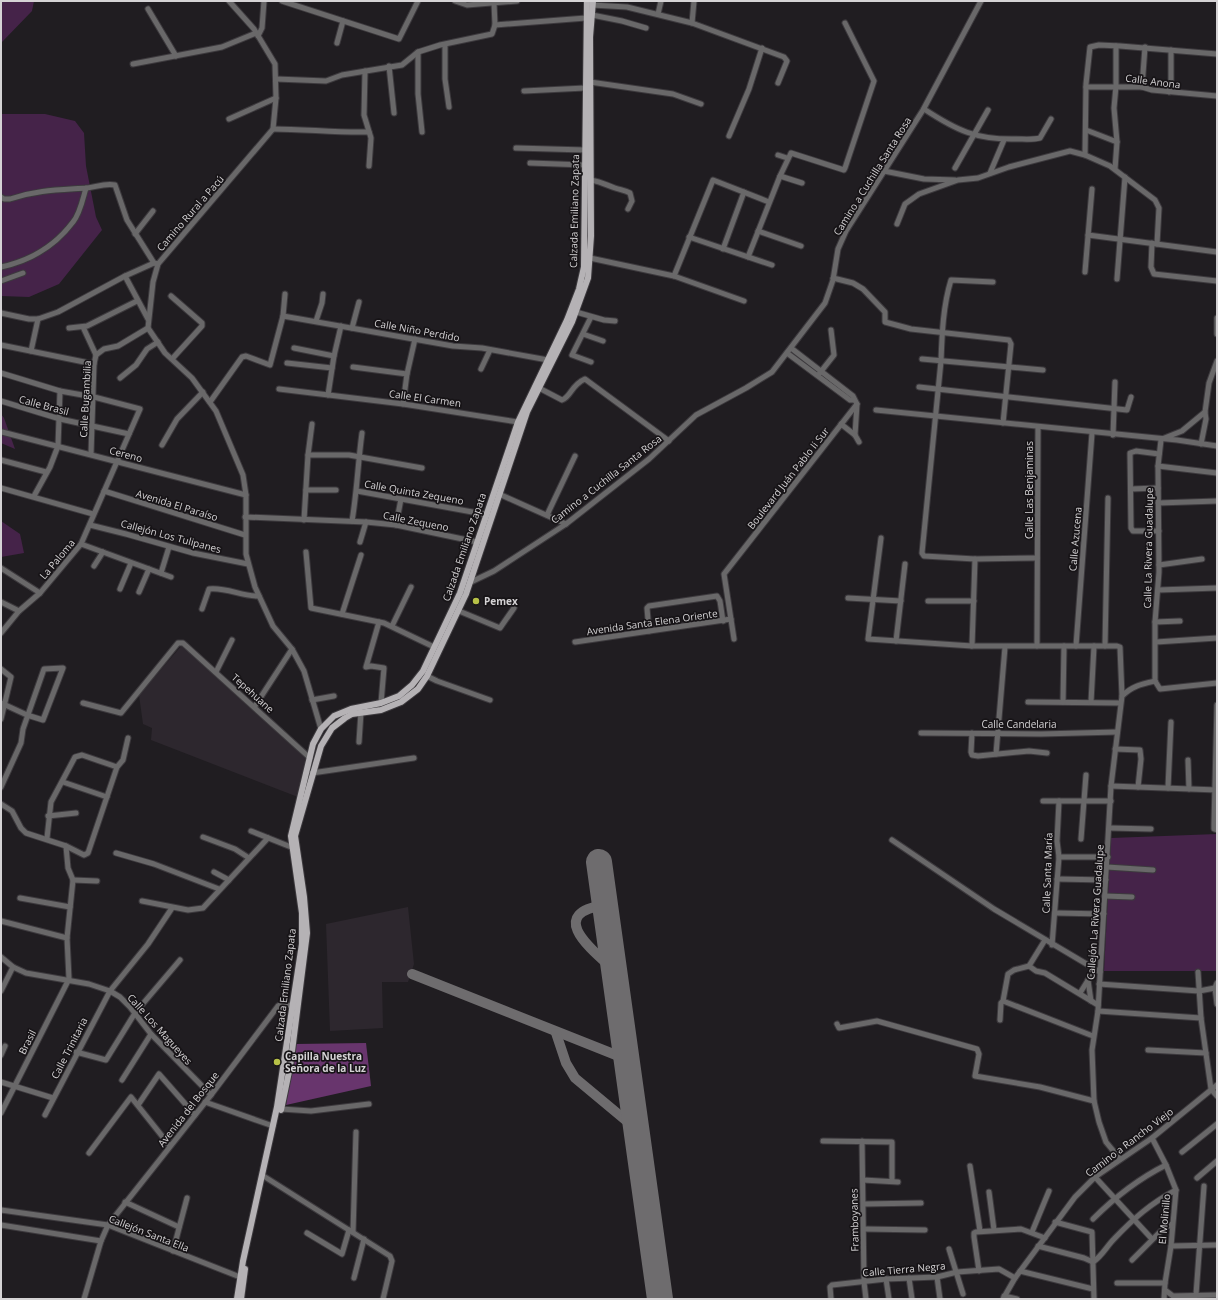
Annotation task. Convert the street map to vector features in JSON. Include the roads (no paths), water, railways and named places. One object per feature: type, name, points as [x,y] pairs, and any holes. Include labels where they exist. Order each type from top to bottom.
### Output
[{"type":"main road","name":"Calzada Emiliano Zapata","points":[[241,1299],[245,1261],[265,1167],[295,1008],[307,933],[304,897],[295,836],[312,773],[321,746],[332,728],[344,718],[361,712],[381,710],[401,702],[418,689],[427,676],[459,612],[471,582],[489,515],[518,422],[572,310],[582,277],[586,225],[585,88],[591,2]]},
{"type":"main road","name":"Calzada Emiliano Zapata","points":[[237,1299],[240,1277],[265,1177],[265,1167],[281,1109],[290,1067],[302,933],[300,897],[290,836],[313,744],[327,722],[334,716],[351,709],[381,703],[399,696],[412,685],[423,671],[460,593],[477,542],[499,494],[523,424],[576,312],[588,278],[590,258],[591,180],[589,16]]},
{"type":"main road","points":[[327,722],[331,724],[332,728]]},
{"type":"street","points":[[229,1],[257,34],[275,64],[276,98],[273,129],[307,128],[340,133],[369,132]]},
{"type":"street","points":[[133,64],[222,47],[257,34],[262,28],[264,1]]},
{"type":"street","points":[[282,1],[399,40],[418,1]]},
{"type":"street","points":[[455,1],[467,5],[517,1]]},
{"type":"street","points":[[658,14],[661,1]]},
{"type":"street","points":[[692,22],[694,1]]},
{"type":"street","name":"Camino a Cuchilla Santa Rosa","points":[[471,582],[494,571],[566,524],[649,459],[696,415],[772,372],[825,303],[833,278],[838,249],[846,231],[924,108],[981,1]]},
{"type":"street","points":[[591,2],[627,4],[658,14],[692,22],[762,48],[786,59],[778,83]]},
{"type":"street","points":[[276,78],[326,81],[342,76],[402,65],[418,52],[492,34],[495,25],[494,3]]},
{"type":"street","points":[[148,9],[176,56]]},
{"type":"street","points":[[495,25],[589,16],[646,28]]},
{"type":"street","points":[[337,43],[343,21]]},
{"type":"street","points":[[748,257],[787,158],[791,153],[844,170],[873,88],[874,81],[845,23]]},
{"type":"street","points":[[445,45],[445,79],[448,107]]},
{"type":"street","points":[[1085,155],[1086,87],[1090,47],[1099,45],[1217,54]]},
{"type":"street","points":[[1115,169],[1117,142],[1114,108],[1116,86],[1116,46]]},
{"type":"street","points":[[729,136],[749,89],[762,48]]},
{"type":"street","points":[[1142,87],[1144,48]]},
{"type":"street","points":[[1169,92],[1171,82],[1171,50]]},
{"type":"street","points":[[418,52],[418,94],[422,132]]},
{"type":"street","points":[[390,66],[394,113]]},
{"type":"street","points":[[365,72],[364,115],[371,138],[369,166]]},
{"type":"street","points":[[590,82],[673,94],[701,104]]},
{"type":"street","name":"Calle Anona","points":[[1086,87],[1142,87],[1152,90],[1217,96]]},
{"type":"street","points":[[524,91],[585,88]]},
{"type":"street","points":[[229,119],[276,98]]},
{"type":"street","points":[[924,108],[949,125],[974,136],[1004,140],[1040,138],[1051,119]]},
{"type":"street","points":[[955,168],[988,110]]},
{"type":"street","name":"Camino Rural a Pacú","points":[[148,328],[156,264],[273,129]]},
{"type":"street","points":[[1086,130],[1117,142]]},
{"type":"street","points":[[990,173],[1004,140]]},
{"type":"street","points":[[516,148],[585,150]]},
{"type":"street","points":[[884,171],[924,179],[958,180],[978,178],[990,173],[1062,152],[1070,151],[1085,155],[1115,169],[1157,204],[1159,228],[1151,267],[1154,274],[1217,281]]},
{"type":"street","points":[[778,155],[787,158]]},
{"type":"street","points":[[530,163],[585,165]]},
{"type":"street","points":[[780,176],[802,183]]},
{"type":"street","points":[[1117,279],[1125,177]]},
{"type":"street","points":[[591,180],[605,182],[614,188],[630,193],[632,201],[628,209]]},
{"type":"street","points":[[674,276],[713,180],[769,202]]},
{"type":"street","points":[[896,224],[905,204],[911,198],[958,180]]},
{"type":"street","points":[[1,197],[4,199],[10,199],[50,189],[86,188],[108,184],[116,186],[125,217],[156,264],[125,276],[58,312],[38,319],[29,319],[1,313]]},
{"type":"street","points":[[1,268],[25,261],[50,245],[74,222],[86,188]]},
{"type":"street","points":[[1085,272],[1092,189]]},
{"type":"street","points":[[724,249],[744,192]]},
{"type":"street","points":[[135,234],[153,211]]},
{"type":"street","points":[[758,231],[801,246]]},
{"type":"street","points":[[1088,235],[1217,252]]},
{"type":"street","points":[[689,237],[772,265]]},
{"type":"street","points":[[590,258],[674,276],[744,301]]},
{"type":"street","points":[[1,281],[22,273]]},
{"type":"street","points":[[125,276],[148,319]]},
{"type":"street","points":[[833,278],[853,283],[863,289],[885,312],[885,322],[889,325],[911,329],[942,331],[1009,340],[1011,342],[1003,422]]},
{"type":"street","points":[[992,282],[951,280],[948,291],[942,331],[941,361],[937,388],[936,415],[922,553],[924,556],[975,560],[1037,556]]},
{"type":"street","points":[[210,402],[242,356],[246,356],[270,365],[283,316],[285,294]]},
{"type":"street","points":[[316,321],[322,303],[323,294]]},
{"type":"street","points":[[171,296],[202,323],[202,326],[172,359]]},
{"type":"street","points":[[69,328],[83,327],[138,301]]},
{"type":"street","points":[[352,328],[359,302]]},
{"type":"street","points":[[576,312],[591,317],[615,321]]},
{"type":"street","name":"Calle Niño Perdido","points":[[283,316],[548,360]]},
{"type":"street","points":[[591,317],[572,355],[591,362]]},
{"type":"street","points":[[1217,318],[1217,334]]},
{"type":"street","points":[[31,351],[38,319]]},
{"type":"street","points":[[328,395],[334,356],[341,326]]},
{"type":"street","points":[[83,327],[96,355]]},
{"type":"street","points":[[148,328],[172,359],[192,378],[216,411],[243,475],[246,495],[245,535],[248,564],[259,596],[273,626],[292,649],[304,671],[321,730]]},
{"type":"street","name":"Calle Bugambilia","points":[[91,454],[94,364],[96,355],[104,350],[118,346],[148,328]]},
{"type":"street","points":[[819,374],[834,355],[831,330]]},
{"type":"street","points":[[583,334],[603,341]]},
{"type":"street","points":[[403,404],[407,374],[415,339]]},
{"type":"street","points":[[120,378],[136,365],[147,349],[158,342]]},
{"type":"street","points":[[1,345],[94,364]]},
{"type":"street","points":[[294,348],[334,356]]},
{"type":"street","points":[[481,369],[490,350]]},
{"type":"street","points":[[789,350],[850,400],[855,402],[855,435]]},
{"type":"street","points":[[922,359],[1043,370]]},
{"type":"street","points":[[287,362],[332,368]]},
{"type":"street","points":[[1201,444],[1206,419],[1204,412],[1209,383],[1217,362]]},
{"type":"street","points":[[353,367],[407,374]]},
{"type":"street","points":[[1,373],[60,392],[94,397]]},
{"type":"street","points":[[539,388],[562,400],[566,398],[576,383],[584,379],[669,441]]},
{"type":"street","points":[[1113,435],[1115,382]]},
{"type":"street","points":[[919,387],[1127,410],[1131,397]]},
{"type":"street","name":"Calle El Carmen","points":[[279,389],[403,404],[518,422]]},
{"type":"street","points":[[34,496],[50,467],[58,446],[60,392]]},
{"type":"street","points":[[162,445],[177,419],[202,392]]},
{"type":"street","name":"La Paloma","points":[[1,633],[19,611],[40,592],[81,544],[140,409],[94,397]]},
{"type":"street","name":"Calle Brasil","points":[[1,401],[60,419],[129,434]]},
{"type":"street","name":"Boulevard Juán Pablo Ii Sur","points":[[734,639],[724,574],[841,424],[855,402]]},
{"type":"street","points":[[876,410],[1003,422],[1217,446]]},
{"type":"street","points":[[1161,440],[1182,431],[1204,412]]},
{"type":"street","points":[[304,520],[308,455],[312,424]]},
{"type":"street","points":[[841,424],[855,435],[859,442]]},
{"type":"street","name":"Calle Las Benjaminas","points":[[1037,646],[1038,427]]},
{"type":"street","name":"Cereno","points":[[2,432],[246,495]]},
{"type":"street","points":[[352,521],[357,491],[362,433]]},
{"type":"street","name":"Calle Azucena","points":[[1076,646],[1092,433]]},
{"type":"street","name":"Calle La Rivera Guadalupe","points":[[1155,681],[1155,622],[1159,565],[1158,466],[1161,440]]},
{"type":"street","points":[[1159,454],[1136,451],[1130,453],[1131,528],[1133,531],[1159,530]]},
{"type":"street","points":[[308,455],[359,457],[422,468]]},
{"type":"street","points":[[547,514],[575,456]]},
{"type":"street","points":[[1,460],[46,472]]},
{"type":"street","points":[[1158,466],[1217,473]]},
{"type":"street","points":[[1,488],[34,496],[93,514]]},
{"type":"street","points":[[1131,489],[1158,488]]},
{"type":"street","points":[[306,490],[336,490]]},
{"type":"street","name":"Calle Quinta Zequeno","points":[[357,491],[489,515]]},
{"type":"street","name":"Avenida El Paraíso","points":[[104,492],[245,535]]},
{"type":"street","points":[[499,494],[547,514],[566,524]]},
{"type":"street","points":[[1105,646],[1108,498]]},
{"type":"street","points":[[396,525],[401,499]]},
{"type":"street","points":[[1158,503],[1217,501]]},
{"type":"street","name":"Calle Zequeno","points":[[245,517],[352,521],[396,525],[477,542]]},
{"type":"street","points":[[360,542],[366,522]]},
{"type":"street","name":"Callejón Los Tulipanes","points":[[90,525],[192,553],[248,564]]},
{"type":"street","points":[[881,538],[868,640],[972,646],[1120,647],[1122,696]]},
{"type":"street","points":[[81,544],[171,577]]},
{"type":"street","points":[[161,573],[169,547]]},
{"type":"street","points":[[94,566],[103,552]]},
{"type":"street","points":[[306,552],[311,608],[392,626],[434,647]]},
{"type":"street","points":[[342,614],[361,554]]},
{"type":"street","points":[[1159,565],[1202,559]]},
{"type":"street","points":[[972,646],[975,560]]},
{"type":"street","points":[[120,589],[131,563]]},
{"type":"street","points":[[896,641],[905,564]]},
{"type":"street","points":[[1,568],[40,592]]},
{"type":"street","points":[[139,592],[149,569]]},
{"type":"street","points":[[392,626],[411,587]]},
{"type":"street","points":[[1158,590],[1217,588]]},
{"type":"street","points":[[202,609],[209,589],[234,591],[248,596],[259,596]]},
{"type":"street","points":[[649,631],[647,608],[662,604],[717,596],[720,601],[723,621]]},
{"type":"street","points":[[848,598],[901,601]]},
{"type":"street","points":[[928,600],[974,601]]},
{"type":"street","points":[[1,602],[19,611]]},
{"type":"street","points":[[459,612],[500,628],[514,608]]},
{"type":"street","name":"Avenida Santa Elena Oriente","points":[[575,642],[731,619]]},
{"type":"street","points":[[1155,622],[1180,621]]},
{"type":"street","points":[[379,622],[366,667],[371,666],[384,668],[381,703]]},
{"type":"street","points":[[1156,642],[1217,638]]},
{"type":"street","points":[[216,672],[232,640]]},
{"type":"street","name":"Tepehuane","points":[[83,703],[121,713],[178,643],[183,643],[255,706],[310,758]]},
{"type":"street","points":[[996,754],[1005,646]]},
{"type":"street","points":[[1063,702],[1064,646]]},
{"type":"street","points":[[1091,702],[1094,646]]},
{"type":"street","points":[[255,706],[292,649]]},
{"type":"street","points":[[1,669],[11,677],[3,704],[1,719]]},
{"type":"street","points":[[1,787],[21,743],[27,715],[44,669],[64,669],[44,719],[42,720],[27,715],[3,704]]},
{"type":"street","points":[[427,676],[436,681],[490,700]]},
{"type":"street","points":[[1122,696],[1130,689],[1140,684],[1155,681],[1160,689],[1216,683]]},
{"type":"street","points":[[312,700],[334,696]]},
{"type":"street","name":"Callejón La Rivera Guadalupe","points":[[1120,1160],[1106,1142],[1094,1101],[1093,1036],[1098,1008],[1098,970],[1104,914],[1110,828],[1111,786],[1120,702],[1122,696]]},
{"type":"street","points":[[1028,702],[1120,702]]},
{"type":"street","points":[[1217,705],[1214,824],[1214,829],[1217,830]]},
{"type":"street","points":[[359,742],[361,712]]},
{"type":"street","points":[[1168,788],[1171,722]]},
{"type":"street","name":"Calle Candelaria","points":[[921,733],[997,734],[1117,732]]},
{"type":"street","points":[[972,733],[972,755],[978,756],[1029,751],[1047,753]]},
{"type":"street","points":[[1,804],[12,811],[21,828],[26,833],[47,838],[84,855],[86,854],[117,767],[123,760],[128,738]]},
{"type":"street","points":[[1115,749],[1140,750],[1141,759],[1138,787]]},
{"type":"street","points":[[47,838],[48,816],[51,802],[75,757],[82,755],[117,767]]},
{"type":"street","points":[[312,773],[414,758]]},
{"type":"street","points":[[1188,760],[1189,789]]},
{"type":"street","points":[[1081,839],[1086,776]]},
{"type":"street","points":[[63,782],[107,797]]},
{"type":"street","points":[[1111,786],[1216,790]]},
{"type":"street","points":[[1043,801],[1111,801]]},
{"type":"street","name":"Calle Santa María","points":[[1052,945],[1056,913],[1059,857],[1057,841],[1059,801]]},
{"type":"street","points":[[48,816],[76,813]]},
{"type":"street","points":[[1110,828],[1151,829]]},
{"type":"street","points":[[251,831],[291,847]]},
{"type":"street","points":[[204,837],[235,849],[249,858]]},
{"type":"street","points":[[142,901],[188,910],[203,908],[219,889],[268,838]]},
{"type":"street","points":[[892,840],[994,909],[1052,945],[1098,970],[1088,980],[1080,993]]},
{"type":"street","points":[[66,846],[68,868],[73,880],[67,938],[69,980]]},
{"type":"street","points":[[116,853],[154,864],[219,889]]},
{"type":"street","points":[[1059,857],[1108,857]]},
{"type":"street","points":[[1107,867],[1153,870]]},
{"type":"street","points":[[214,872],[229,880]]},
{"type":"street","points":[[1057,879],[1106,880]]},
{"type":"street","points":[[73,880],[97,881]]},
{"type":"street","points":[[1105,896],[1132,897]]},
{"type":"street","points":[[20,898],[70,907]]},
{"type":"street","name":"Calle Trinitaria","points":[[45,1115],[76,1052],[110,991],[148,944],[172,908]]},
{"type":"street","points":[[1056,913],[1104,914]]},
{"type":"street","points":[[1,921],[67,938]]},
{"type":"street","points":[[1000,1020],[1001,1003],[1003,1001],[1008,974],[1014,970],[1029,966],[1045,940]]},
{"type":"street","name":"Calle Los Magueyes","points":[[1,957],[13,968],[39,976],[69,980],[110,991],[126,1002],[151,1034],[211,1095]]},
{"type":"street","points":[[76,1052],[106,1060],[135,1013],[180,960]]},
{"type":"street","points":[[1029,966],[1036,971],[1045,973],[1080,993],[1098,1008],[1201,1018]]},
{"type":"street","points":[[1,991],[13,968]]},
{"type":"street","points":[[1198,972],[1201,1018],[1211,1089],[1217,1096]]},
{"type":"street","name":"Brasil","points":[[1,1113],[69,980]]},
{"type":"street","points":[[1088,980],[1090,1000]]},
{"type":"street","points":[[1099,984],[1200,991],[1216,985],[1217,1004]]},
{"type":"street","points":[[1003,1001],[1093,1036]]},
{"type":"street","name":"Avenida del Bosque","points":[[84,1299],[101,1241],[108,1225],[211,1095],[278,1006],[284,1003],[295,1008]]},
{"type":"street","points":[[837,1024],[839,1028],[877,1020],[977,1049],[979,1054],[975,1076],[1040,1087],[1094,1101]]},
{"type":"street","points":[[122,1080],[151,1034]]},
{"type":"street","points":[[1,1055],[5,1046]]},
{"type":"street","points":[[1148,1050],[1206,1053]]},
{"type":"street","points":[[138,1105],[159,1074],[195,1115]]},
{"type":"street","points":[[1,1082],[15,1088],[53,1098]]},
{"type":"street","name":"Camino a Rancho Viejo","points":[[1004,1297],[1015,1278],[1055,1222],[1075,1197],[1095,1177],[1152,1138],[1217,1085]]},
{"type":"street","points":[[89,1153],[132,1097],[170,1146]]},
{"type":"street","points":[[205,1102],[272,1126]]},
{"type":"street","points":[[281,1109],[311,1111],[369,1104]]},
{"type":"street","points":[[1182,1152],[1217,1124]]},
{"type":"street","points":[[307,1233],[342,1254],[351,1231],[356,1132]]},
{"type":"street","name":"El Molinillo","points":[[1152,1138],[1166,1165],[1176,1190],[1164,1299]]},
{"type":"street","points":[[822,1141],[892,1142],[895,1181],[863,1180]]},
{"type":"street","name":"Framboyanes","points":[[862,1141],[864,1282],[866,1299]]},
{"type":"street","points":[[1197,1178],[1217,1162]]},
{"type":"street","points":[[1093,1219],[1114,1199],[1142,1178],[1166,1165]]},
{"type":"street","points":[[970,1166],[980,1231]]},
{"type":"street","points":[[265,1177],[390,1256],[392,1261],[383,1299]]},
{"type":"street","points":[[1095,1177],[1152,1239]]},
{"type":"street","points":[[1196,1295],[1204,1186]]},
{"type":"street","points":[[1093,1262],[1099,1258],[1108,1244],[1132,1219],[1159,1199],[1176,1190]]},
{"type":"street","points":[[1032,1232],[1049,1191]]},
{"type":"street","points":[[989,1192],[994,1230]]},
{"type":"street","points":[[173,1252],[187,1198]]},
{"type":"street","points":[[125,1202],[179,1227]]},
{"type":"street","points":[[864,1204],[921,1202]]},
{"type":"street","name":"Callejón Santa Ella","points":[[1,1210],[108,1225],[173,1252],[240,1277]]},
{"type":"street","points":[[1055,1222],[1092,1232],[1094,1299]]},
{"type":"street","points":[[1132,1260],[1152,1239],[1172,1224]]},
{"type":"street","points":[[1,1225],[101,1241]]},
{"type":"street","points":[[864,1229],[925,1230]]},
{"type":"street","points":[[979,1271],[974,1233],[980,1231],[1021,1229],[1045,1238]]},
{"type":"street","points":[[354,1278],[364,1239]]},
{"type":"street","points":[[1171,1246],[1217,1245]]},
{"type":"street","points":[[1038,1246],[1084,1258],[1093,1262]]},
{"type":"street","points":[[949,1249],[963,1294]]},
{"type":"street","name":"Calle Tierra Negra","points":[[831,1299],[830,1286],[886,1279],[937,1277],[957,1272],[999,1269],[1015,1278]]},
{"type":"street","points":[[1020,1271],[1093,1289]]},
{"type":"street","points":[[937,1277],[940,1299]]},
{"type":"street","points":[[909,1278],[912,1299]]},
{"type":"street","points":[[886,1279],[889,1299]]},
{"type":"street","points":[[1117,1283],[1165,1283]]},
{"type":"street","points":[[1164,1290],[1174,1298],[1196,1295],[1217,1295]]},
{"type":"street","points":[[385,1292],[388,1299]]},
{"type":"street","points":[[1004,1297],[1017,1299]]},
{"type":"place","name":"Pemex","points":[[476,601]]},
{"type":"place","name":"Capilla Nuestra Señora de la Luz","points":[[277,1062]]}]
